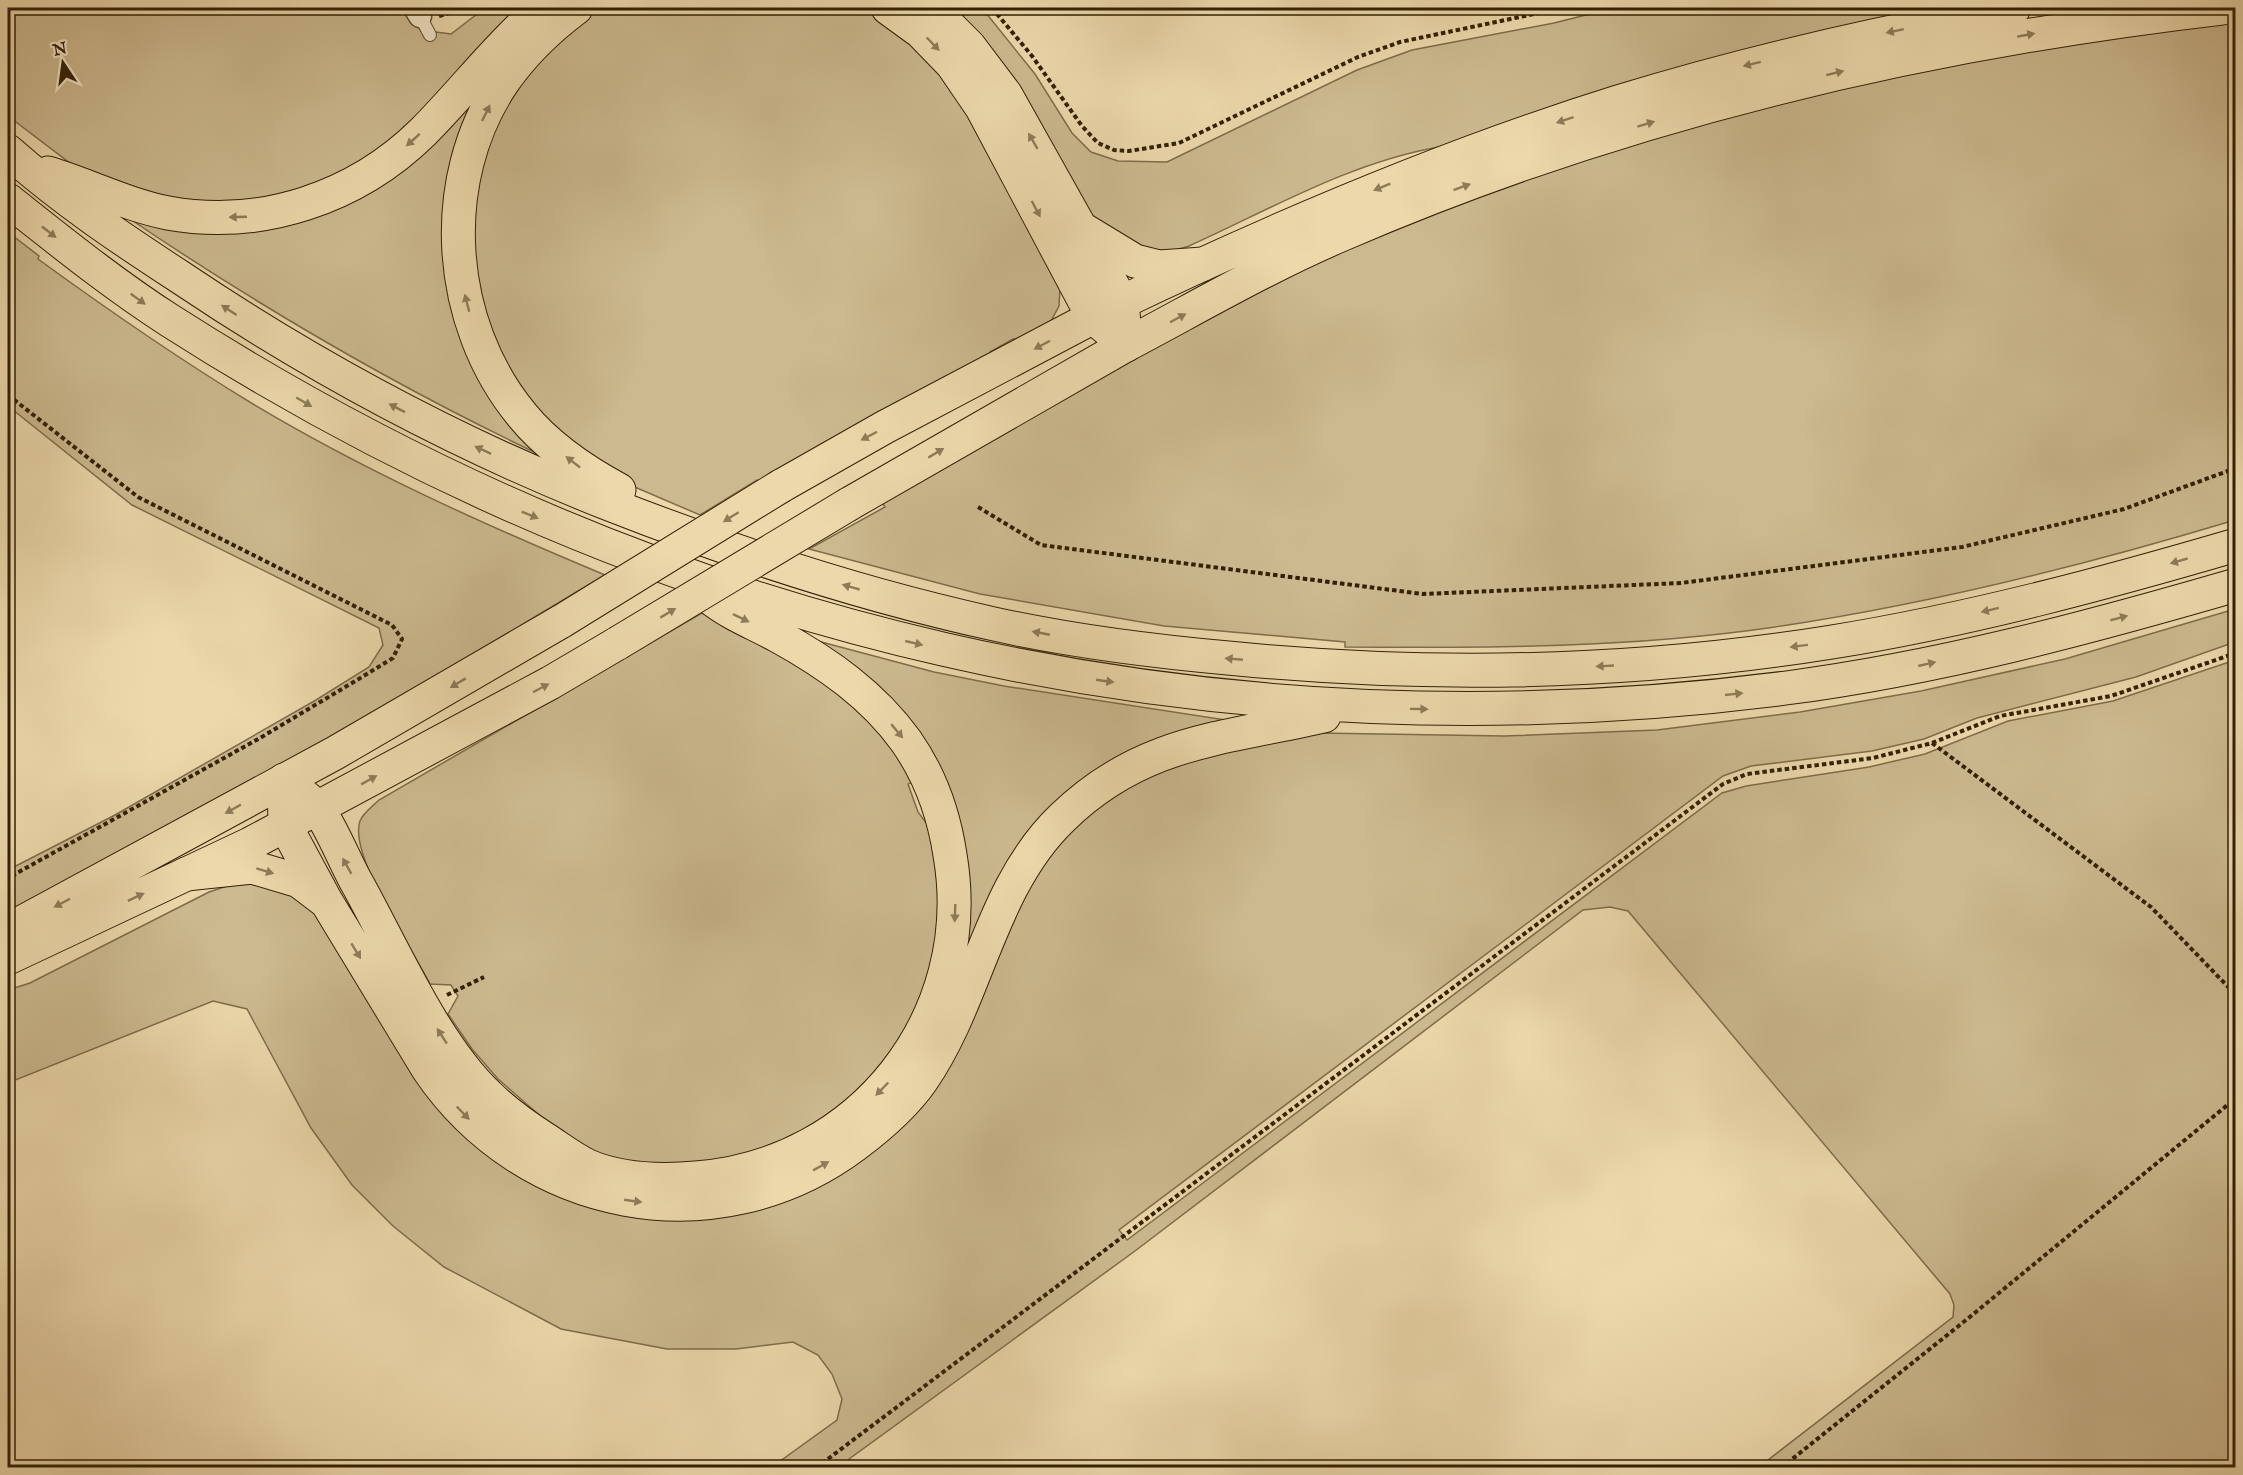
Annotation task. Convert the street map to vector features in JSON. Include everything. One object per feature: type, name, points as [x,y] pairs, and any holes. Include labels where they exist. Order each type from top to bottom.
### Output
[{"type":"main road","points":[[16,158],[134,204],[169,213],[248,216],[297,206],[352,185],[402,151],[423,132],[516,31],[541,8]]},
{"type":"main road","points":[[576,8],[531,47],[503,82],[478,129],[465,173],[457,225],[462,278],[476,336],[521,414],[559,451],[586,472],[626,494],[653,521]]},
{"type":"main road","points":[[888,8],[921,32],[952,64],[982,108],[1093,317],[1126,345]]},
{"type":"main road","points":[[931,8],[969,46],[1006,95],[1122,302],[1126,345]]},
{"type":"main road","points":[[8,930],[114,875],[450,688],[781,486],[875,432],[1122,302],[1203,264],[1411,175],[1618,102],[1723,71],[1829,46],[2014,8]]},
{"type":"main road","points":[[8,958],[285,825],[550,683],[849,504],[1126,345],[1278,264],[1341,235],[1494,175],[1671,116],[1855,68],[1938,50],[2125,19],[2222,8]]},
{"type":"main road","points":[[16,158],[113,233],[275,341],[449,435],[532,474],[653,521],[807,575],[903,602],[1073,639],[1179,654],[1292,664],[1457,671],[1634,665],[1831,642],[1947,620],[2104,582],[2235,545]]},
{"type":"main road","points":[[8,200],[163,317],[339,422],[523,513],[677,571],[791,610],[974,658],[1075,677],[1171,690],[1361,708],[1436,709],[1606,705],[1789,688],[1911,668],[2062,633],[2235,585]]},
{"type":"main road","points":[[1082,229],[1135,261],[1159,267],[1203,264]]},
{"type":"main road","points":[[284,780],[317,808],[426,1009],[464,1068],[486,1093],[517,1120],[588,1166],[620,1175],[655,1180],[718,1177],[753,1170],[819,1139],[869,1102],[895,1075],[920,1041],[943,982],[954,933],[954,872],[942,815],[932,789],[907,742],[877,706],[846,678],[802,650],[727,611],[677,571]]},
{"type":"main road","points":[[284,780],[285,825],[326,901],[446,1096],[477,1128],[505,1150],[542,1173],[583,1190],[627,1201],[665,1205],[735,1198],[805,1175],[839,1156],[874,1131],[921,1082],[942,1047],[998,918],[1019,876],[1059,820],[1084,798],[1131,766],[1189,743],[1361,708]]},
{"type":"main road","points":[[186,874],[252,867],[299,881],[326,901]]},
{"type":"path","points":[[421,20],[467,8]]},
{"type":"path","points":[[992,8],[1032,56],[1082,126],[1098,143],[1114,150],[1129,151],[1179,143],[1358,57],[1400,42],[1563,8]]},
{"type":"path","points":[[8,394],[138,497],[392,624],[402,639],[393,658],[357,680],[260,738],[8,878]]},
{"type":"path","points":[[978,507],[1041,545],[1424,594],[1681,583],[1962,547],[2124,509],[2235,468]]},
{"type":"path","points":[[816,1467],[1723,784],[1747,774],[1873,758],[1932,743],[2000,716],[2110,696],[2235,653]]},
{"type":"path","points":[[1932,743],[2151,907],[2235,995]]},
{"type":"path","points":[[426,1009],[454,991],[484,977]]},
{"type":"path","points":[[1781,1467],[1971,1316],[2235,1098]]},
{"type":"shaded area","points":[[8,8],[408,8],[425,38],[436,32],[451,34],[485,8],[521,8],[415,125],[331,184],[243,206],[146,198],[70,163],[8,116]]},
{"type":"shaded area","points":[[594,8],[869,8],[931,59],[963,106],[1060,288],[1059,306],[1050,323],[1028,338],[1013,339],[990,352],[988,363],[765,482],[757,480],[700,515],[623,482],[576,455],[495,357],[467,225],[499,107],[581,14]]},
{"type":"shaded area","points":[[951,8],[982,8],[1035,74],[1072,133],[1091,152],[1118,161],[1167,162],[1357,70],[1412,50],[1554,23],[1614,8],[1948,8],[1374,164],[1342,175],[1189,246],[1166,253],[1109,240]]},
{"type":"shaded area","points":[[2235,21],[2235,520],[2008,582],[1833,618],[1668,639],[1507,647],[1345,647],[1345,642],[1164,626],[980,594],[809,549],[885,507],[880,500],[1067,395],[1301,270],[1482,191],[1637,138],[1844,83],[2059,43]]},
{"type":"shaded area","points":[[484,78],[448,254],[547,458],[438,404],[332,346],[229,284],[127,217],[283,220]]},
{"type":"shaded area","points":[[8,232],[39,256],[38,259],[144,334],[295,429],[426,496],[605,575],[328,740],[8,916],[8,870],[115,815],[316,700],[369,667],[383,645],[379,628],[132,505],[8,406]]},
{"type":"shaded area","points":[[2235,609],[2235,642],[2136,677],[1977,718],[1924,739],[1872,751],[1751,766],[1723,776],[1119,1230],[1127,1240],[1722,793],[1746,786],[1869,767],[1925,754],[2008,721],[2113,701],[2235,660],[2235,1467],[1759,1467],[1953,1317],[1954,1305],[1950,1294],[1628,911],[1610,907],[1583,910],[1135,1251],[838,1467],[772,1467],[837,1420],[842,1399],[832,1374],[818,1355],[793,1342],[736,1349],[667,1349],[561,1329],[444,1267],[393,1226],[352,1185],[311,1128],[247,1009],[213,1001],[8,1083],[8,990],[30,983],[209,892],[246,880],[279,884],[317,913],[484,1147],[776,1197],[1005,926],[1067,826],[1162,762],[1319,733],[1504,736],[1657,730],[1800,712],[1921,691],[2065,659]]},
{"type":"shaded area","points":[[702,613],[749,632],[841,686],[918,779],[908,784],[918,812],[935,835],[941,897],[933,963],[906,1033],[881,1068],[834,1112],[768,1150],[672,1172],[594,1156],[546,1121],[498,1079],[472,1049],[448,1014],[458,996],[451,985],[430,984],[372,879],[363,856],[359,836],[361,818],[379,800]]},
{"type":"shaded area","points":[[814,640],[934,672],[1004,686],[1226,720],[1101,773],[955,989],[954,827]]}]
